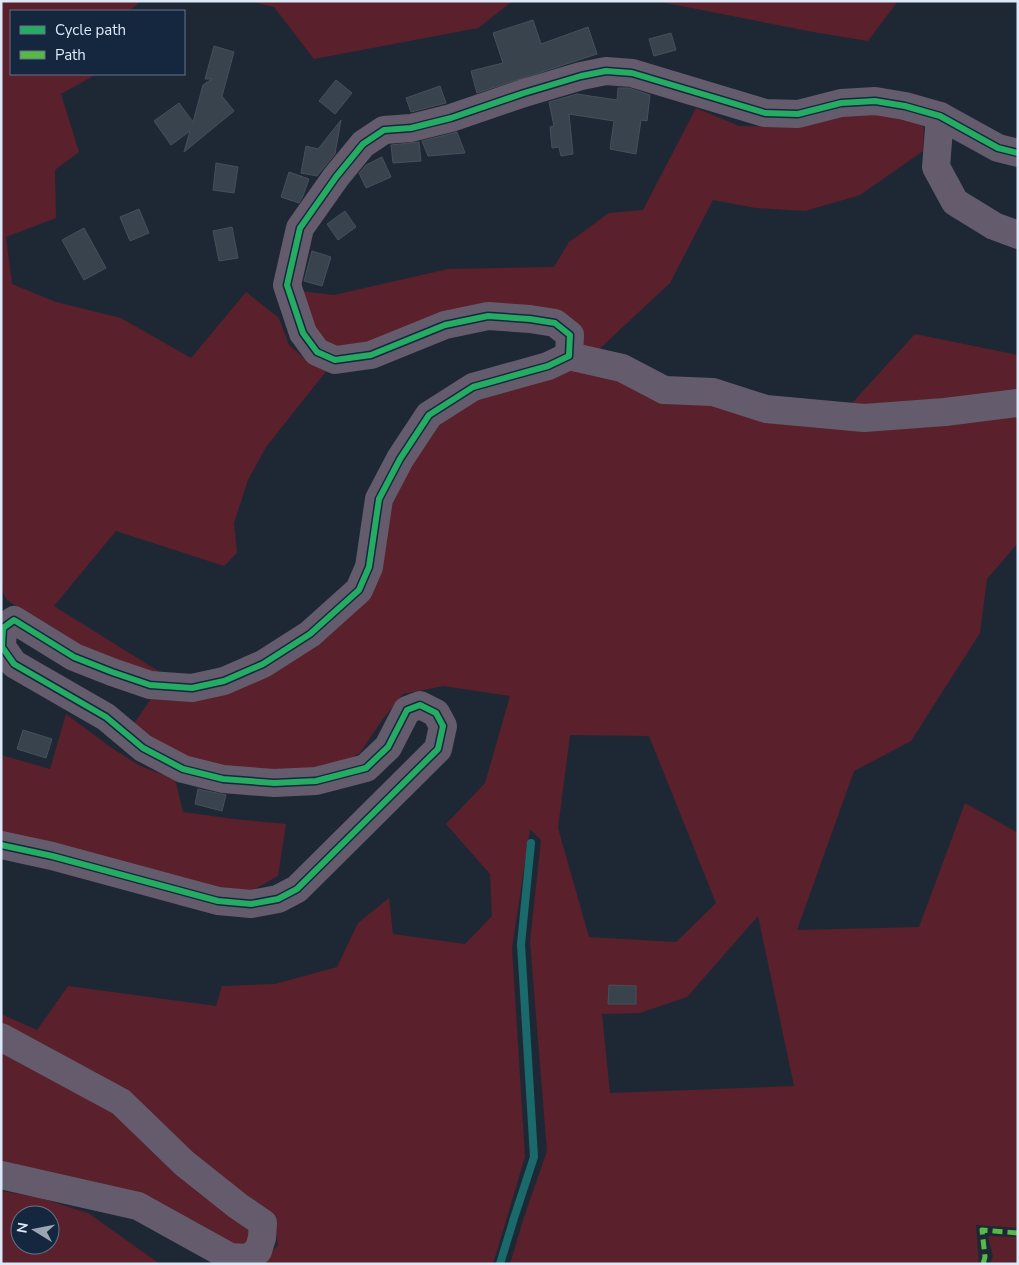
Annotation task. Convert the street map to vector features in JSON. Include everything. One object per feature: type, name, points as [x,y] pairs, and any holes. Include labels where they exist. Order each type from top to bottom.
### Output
[{"type":"street","points":[[569,356],[570,335],[555,323],[530,318],[488,316],[445,325],[371,355],[335,360],[317,352],[303,333],[287,285],[300,228],[336,177],[363,144],[384,130],[411,128],[451,118],[581,76],[606,72],[632,72],[765,113],[798,114],[841,103],[875,101],[905,106],[940,116],[998,148],[1018,153]]},
{"type":"street","points":[[940,116],[936,167],[955,202],[994,226],[1018,235]]},
{"type":"street","points":[[1,846],[52,856],[218,902],[251,904],[278,899],[297,889],[438,749],[443,726],[436,713],[420,705],[407,710],[388,747],[366,768],[316,781],[274,783],[223,779],[183,769],[143,748],[106,717],[14,664],[2,647],[3,628],[14,620],[74,657],[150,685],[192,688],[224,682],[263,664],[310,634],[359,590],[369,567],[379,499],[400,459],[429,415],[474,387],[548,366],[569,356],[622,368],[664,390],[714,392],[766,409],[864,418],[945,412],[1018,402]]},
{"type":"street","points":[[1,1037],[121,1102],[184,1163],[238,1206],[263,1223],[262,1238],[258,1251],[247,1258],[230,1258],[138,1206],[1,1175]]},
{"type":"shaded area","points":[[1,1],[141,1],[130,10],[10,10],[10,75],[95,75],[61,94],[79,152],[55,170],[56,218],[6,237],[12,284],[56,302],[121,318],[191,358],[246,292],[279,318],[289,345],[304,358],[328,369],[266,447],[248,480],[234,523],[237,553],[224,566],[116,531],[54,606],[163,674],[125,669],[87,651],[7,600],[1,589]]},
{"type":"shaded area","points":[[250,1],[513,1],[478,28],[314,59],[274,7]]},
{"type":"shaded area","points":[[656,1],[898,1],[868,41]]},
{"type":"shaded area","points":[[696,108],[739,126],[782,127],[869,111],[903,116],[924,127],[923,151],[860,195],[805,211],[756,208],[713,200],[670,283],[596,352],[577,350],[559,317],[331,349],[318,344],[300,291],[334,295],[448,269],[554,267],[569,242],[609,213],[643,210]]},
{"type":"shaded area","points":[[915,334],[1018,355],[1018,396],[844,412]]},
{"type":"shaded area","points":[[591,364],[768,414],[1018,408],[1018,543],[987,579],[980,633],[911,741],[854,771],[797,930],[919,927],[965,803],[1018,833],[1018,1228],[976,1225],[979,1264],[510,1264],[547,1151],[530,942],[541,840],[530,829],[512,948],[525,1157],[493,1264],[261,1264],[278,1245],[273,1217],[1,1027],[1,1014],[37,1030],[68,986],[216,1006],[222,986],[275,984],[337,967],[358,923],[389,898],[393,934],[465,944],[492,916],[490,874],[446,824],[485,783],[510,696],[443,686],[403,694],[382,720],[360,753],[328,771],[198,768],[131,728],[155,693],[335,628],[394,488],[420,443],[449,413],[483,394]],"holes":[[[570,735],[649,736],[716,903],[676,942],[589,937],[558,828]],[[758,916],[794,1086],[610,1093],[602,1014],[640,1013],[687,997]]]},
{"type":"shaded area","points":[[66,714],[140,766],[175,779],[183,812],[286,824],[278,876],[242,896],[1,836],[1,755],[50,769]]},
{"type":"shaded area","points":[[1,1046],[113,1109],[253,1229],[253,1243],[241,1250],[1,1164]]},
{"type":"shaded area","points":[[1,1191],[37,1197],[88,1213],[160,1264],[1,1264]]},
{"type":"shaded area","points":[[988,1236],[1018,1237],[1018,1264],[990,1264],[993,1256]]},
{"type":"building","points":[[533,20],[541,44],[588,27],[597,54],[477,93],[471,71],[503,63],[493,33]]},
{"type":"building","points":[[671,33],[676,50],[654,56],[649,39]]},
{"type":"building","points":[[214,46],[234,52],[222,96],[234,111],[184,152],[190,131],[171,145],[154,121],[179,103],[193,122],[203,85],[212,79],[205,79]]},
{"type":"building","points":[[336,80],[352,93],[335,114],[319,101]]},
{"type":"building","points":[[440,86],[446,103],[411,112],[406,98]]},
{"type":"building","points":[[618,88],[629,88],[650,95],[647,121],[641,120],[636,154],[610,149],[614,121],[569,114],[573,154],[561,156],[559,147],[552,148],[550,127],[554,126],[549,102],[577,94],[617,100]]},
{"type":"building","points":[[341,120],[335,154],[317,176],[301,173],[306,146],[318,149]]},
{"type":"building","points":[[457,132],[465,153],[428,156],[422,141]]},
{"type":"building","points":[[419,142],[421,161],[393,163],[391,145]]},
{"type":"building","points":[[382,157],[391,177],[366,188],[359,173],[366,165]]},
{"type":"building","points":[[216,163],[238,167],[234,193],[213,190]]},
{"type":"building","points":[[289,172],[309,179],[299,203],[281,197]]},
{"type":"building","points":[[139,209],[149,233],[130,241],[120,217]]},
{"type":"building","points":[[345,211],[356,227],[338,240],[327,224]]},
{"type":"building","points":[[232,227],[238,258],[219,261],[213,231]]},
{"type":"building","points":[[84,228],[106,268],[84,280],[62,240]]},
{"type":"building","points":[[312,251],[331,257],[322,286],[304,281]]},
{"type":"building","points":[[23,730],[52,739],[46,758],[17,749]]},
{"type":"building","points":[[198,789],[226,795],[222,811],[195,804]]},
{"type":"building","points":[[609,985],[636,986],[636,1004],[608,1004]]},
{"type":"waterway","points":[[500,1264],[534,1157],[521,944],[531,843]]},
{"type":"marked path","points":[[983,1264],[985,1257],[982,1230],[1018,1233]]},
{"type":"cycle path","points":[[1,845],[52,856],[218,901],[251,904],[278,899],[297,889],[438,749],[443,726],[436,713],[420,705],[407,710],[388,747],[366,768],[316,781],[274,783],[223,779],[183,769],[143,748],[106,717],[14,664],[2,647],[3,628],[14,620],[74,657],[112,672],[150,685],[192,688],[224,681],[263,664],[310,634],[359,590],[369,567],[379,499],[400,459],[429,415],[473,387],[548,366],[569,356],[570,335],[555,323],[488,316],[445,325],[371,355],[335,360],[317,352],[303,333],[287,285],[300,228],[336,177],[363,144],[384,130],[411,128],[451,118],[524,93],[581,76],[606,71],[632,73],[765,113],[798,114],[841,103],[875,101],[905,106],[940,116],[998,148],[1018,153]]}]
